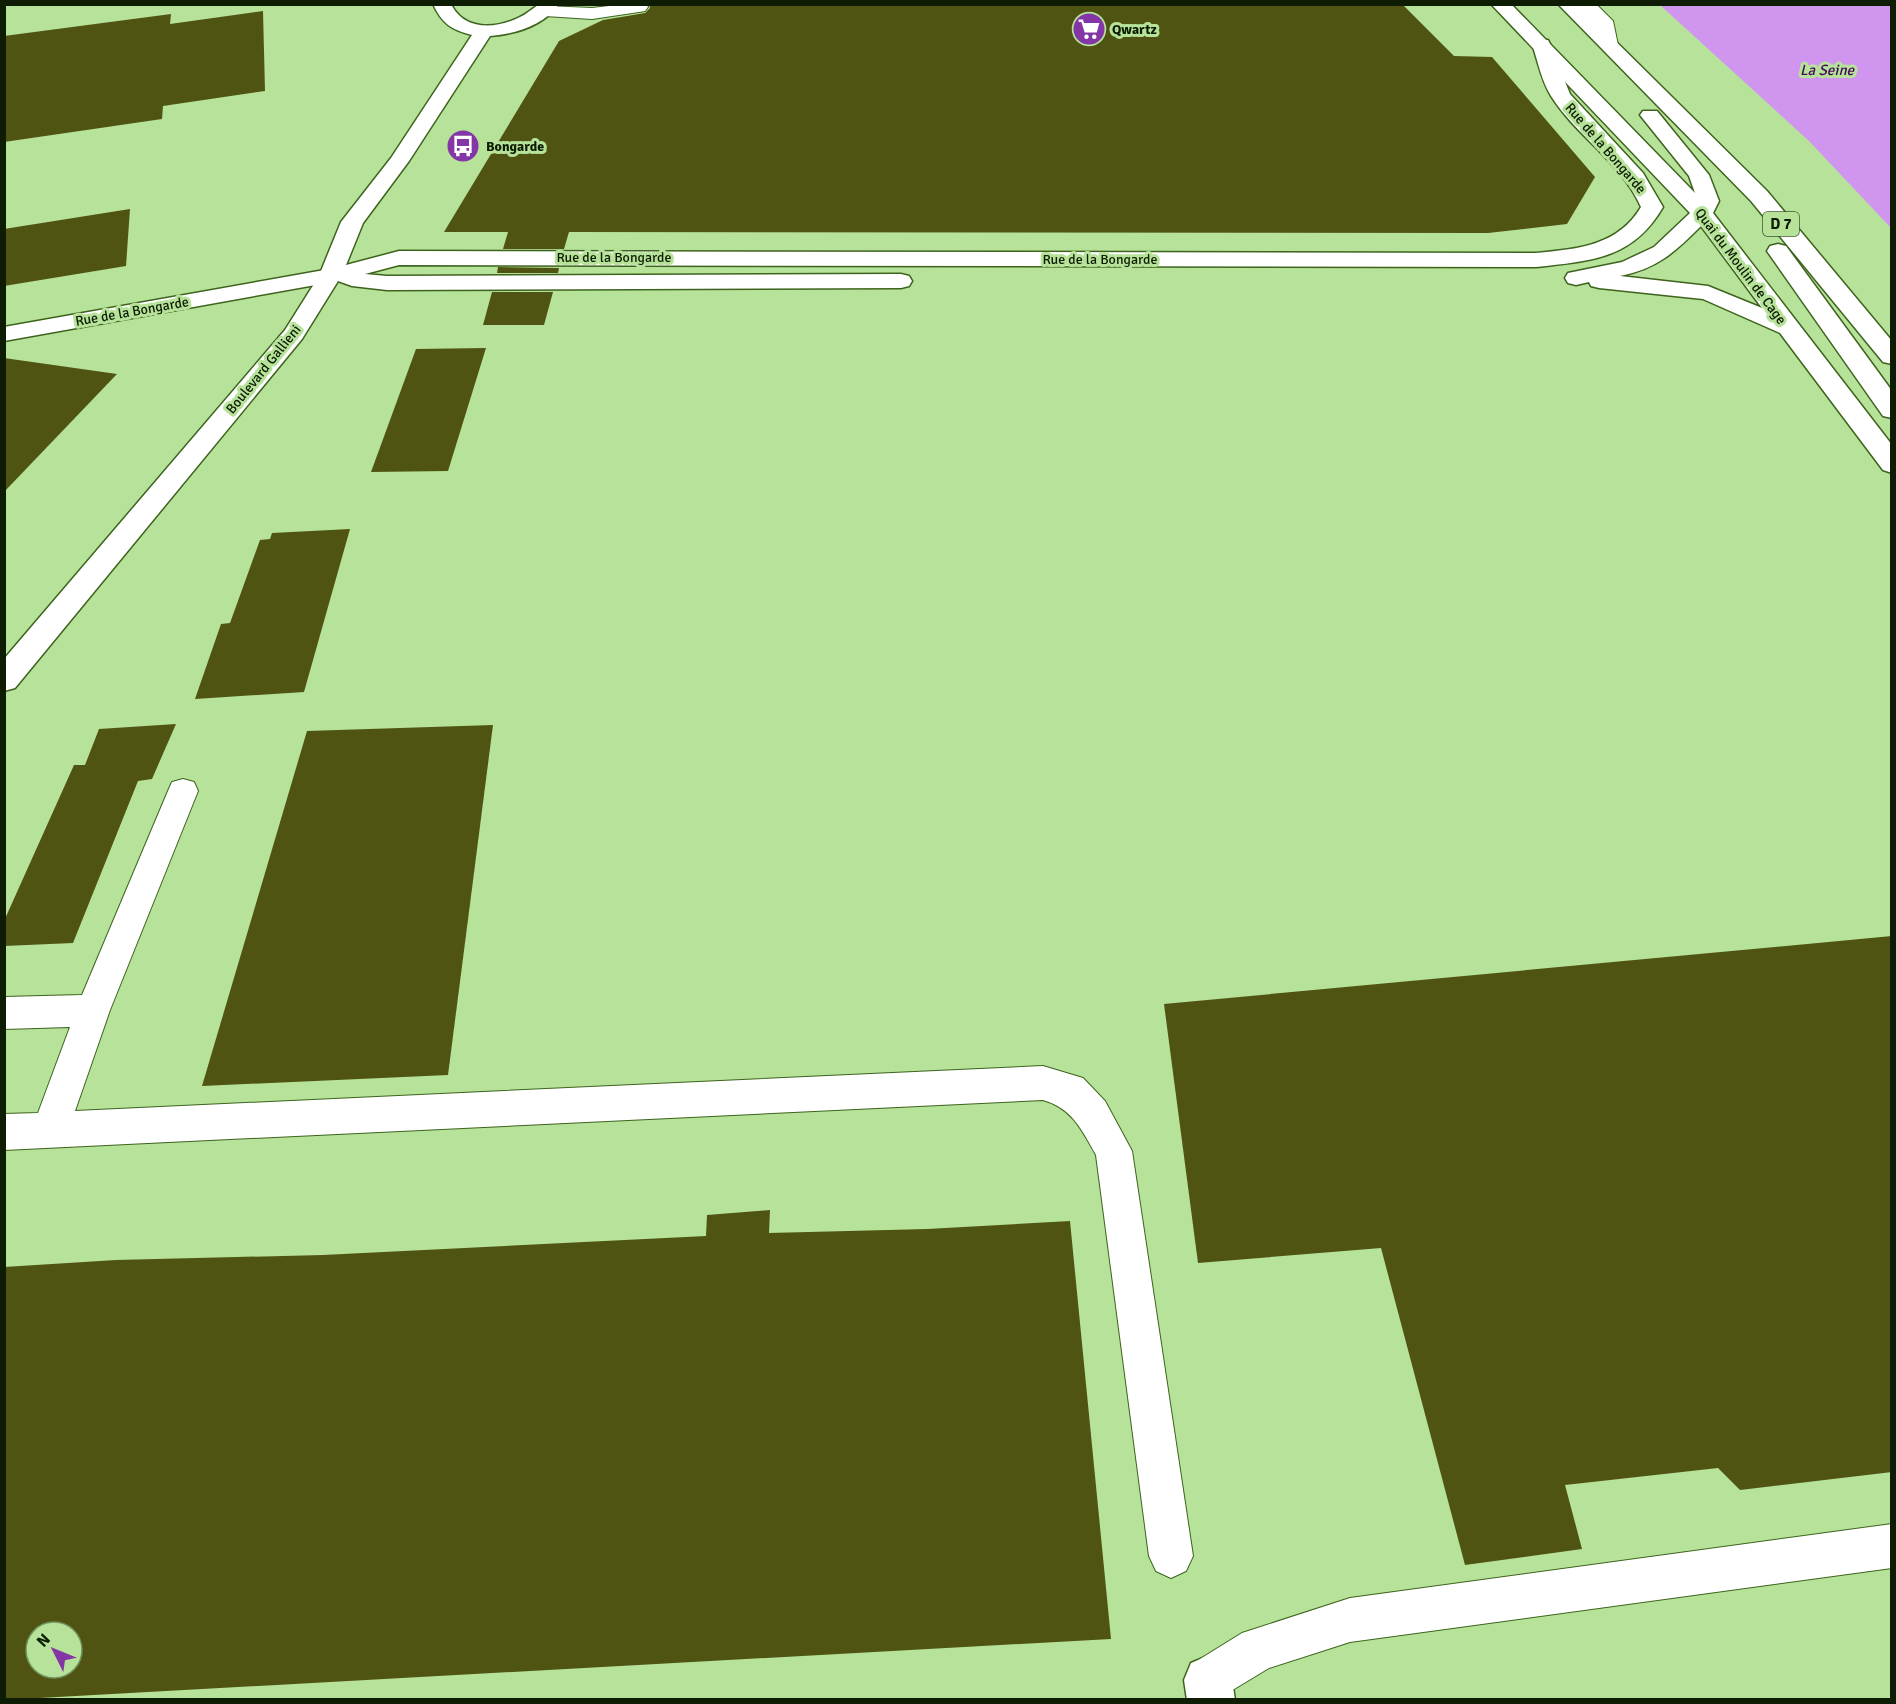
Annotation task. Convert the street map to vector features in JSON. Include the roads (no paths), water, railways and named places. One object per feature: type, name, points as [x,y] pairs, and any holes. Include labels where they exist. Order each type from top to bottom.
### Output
[{"type":"main road","points":[[442,4],[448,18],[465,28],[483,33],[524,23],[547,8]]},
{"type":"main road","name":"Quai du Moulin de Cage","points":[[1500,4],[1702,213],[1892,464]]},
{"type":"main road","points":[[1558,8],[1689,162],[1705,187],[1708,201],[1702,213],[1662,252],[1628,268],[1576,278]]},
{"type":"main road","name":"D 7","points":[[1558,8],[1609,45],[1758,196],[1892,357]]},
{"type":"main road","name":"Boulevard Gallieni","points":[[4,680],[294,334],[330,276],[352,222],[399,161],[483,33]]},
{"type":"main road","name":"Rue de la Bongarde","points":[[4,334],[330,276],[399,258],[966,249],[1536,260],[1604,250],[1640,227],[1652,207],[1648,195],[1636,179],[1560,95],[1541,44]]},
{"type":"main road","points":[[1662,99],[1738,196],[1892,410]]},
{"type":"main road","points":[[960,281],[966,249]]},
{"type":"main road","name":"Rue de la Bongarde","points":[[330,276],[387,283],[925,281]]},
{"type":"main road","points":[[1576,278],[1708,293],[1789,328]]},
{"type":"main road","name":"Rue de la Bongarde","points":[[1149,280],[1576,278]]},
{"type":"lane","points":[[578,4],[609,7],[619,4]]},
{"type":"lane","points":[[1585,4],[1604,21],[1609,45]]},
{"type":"lane","points":[[547,8],[582,15],[608,14],[639,7]]},
{"type":"lane","points":[[50,1130],[93,1010],[183,791]]},
{"type":"lane","points":[[4,1013],[93,1010]]},
{"type":"lane","points":[[4,1132],[1043,1083],[1070,1090],[1092,1113],[1114,1151],[1171,1556]]},
{"type":"lane","points":[[1210,1690],[1258,1649],[1350,1620],[1892,1546]]},
{"type":"water","name":"La Seine","points":[[1660,5],[1891,5],[1891,228],[1809,141]]},
{"type":"place","name":"Qwartz","points":[[1089,29]]},
{"type":"place","name":"Bongarde","points":[[463,146]]}]
